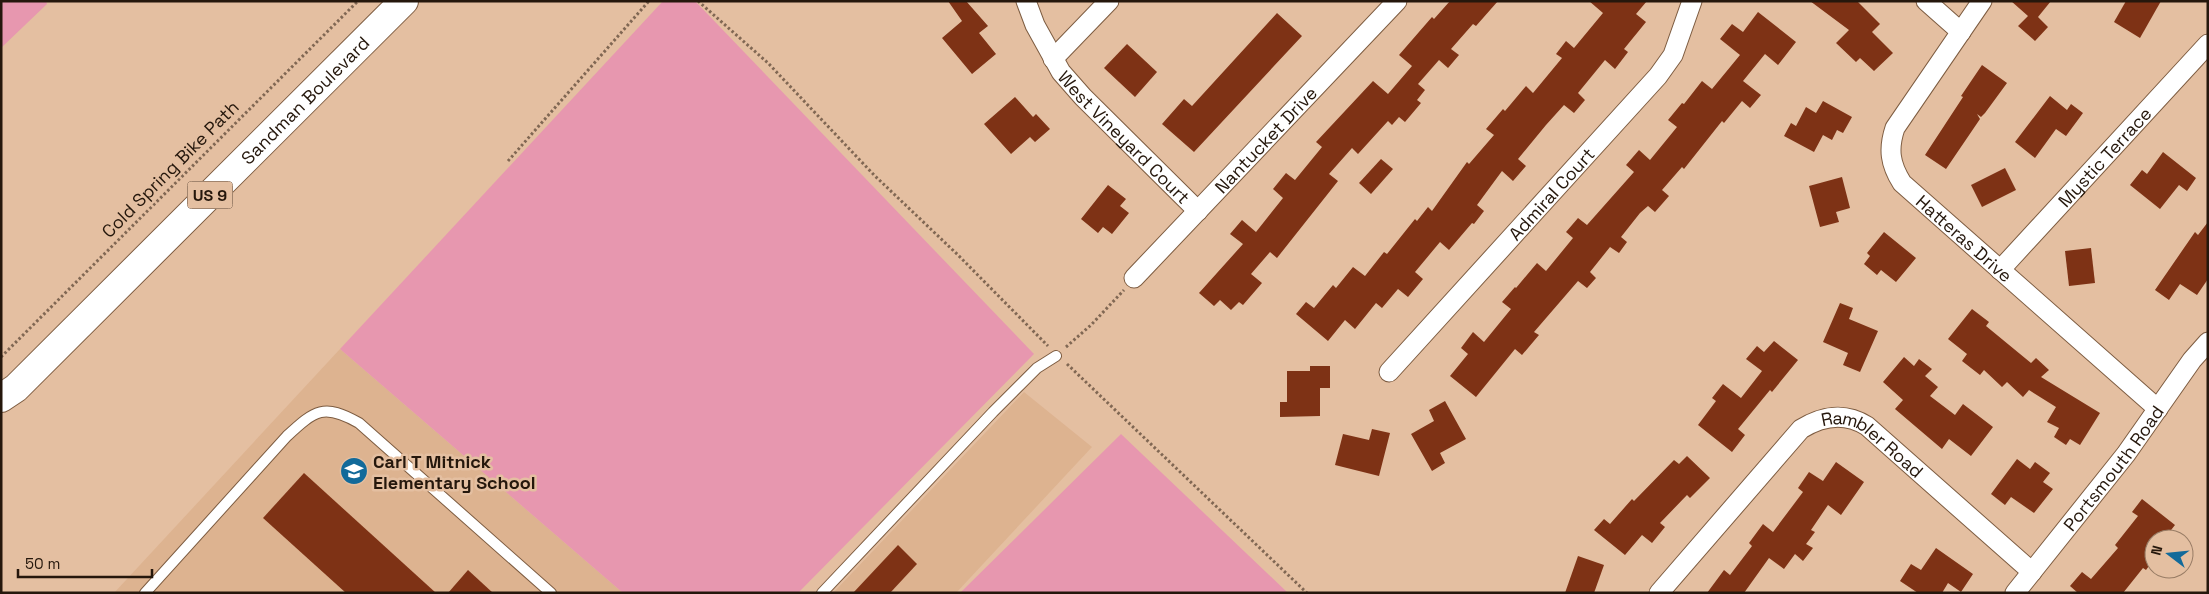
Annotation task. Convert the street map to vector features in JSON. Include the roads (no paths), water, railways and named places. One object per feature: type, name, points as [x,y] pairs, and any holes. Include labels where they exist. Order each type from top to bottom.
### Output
[{"type":"highway","name":"Sandman Boulevard","points":[[1,413],[9,393],[404,1]]},
{"type":"street","name":"West Vineyard Court","points":[[1026,1],[1035,25],[1053,59],[1083,97],[1198,211]]},
{"type":"street","points":[[1053,59],[1109,1]]},
{"type":"street","name":"Nantucket Drive","points":[[1134,278],[1397,1]]},
{"type":"street","name":"Admiral Court","points":[[1390,372],[1658,76],[1673,55],[1692,1]]},
{"type":"street","points":[[1926,1],[1961,32]]},
{"type":"street","name":"Hatteras Drive","points":[[1982,1],[1895,128],[1891,141],[1890,156],[1894,170],[1902,183],[2158,409]]},
{"type":"street","name":"Mystic Terrace","points":[[2000,270],[2208,44]]},
{"type":"street","name":"Portsmouth Road","points":[[2015,593],[2126,454],[2192,360],[2208,342]]},
{"type":"street","name":"Rambler Road","points":[[1659,593],[1801,429],[1814,421],[1829,417],[1846,417],[1867,426],[2032,572]]},
{"type":"lane","points":[[822,593],[993,412],[1037,368],[1056,356]]},
{"type":"lane","points":[[145,593],[287,436],[306,418],[326,410],[342,413],[359,423],[551,593]]},
{"type":"place","name":"Carl T Mitnick Elementary School","points":[[354,471]]}]
